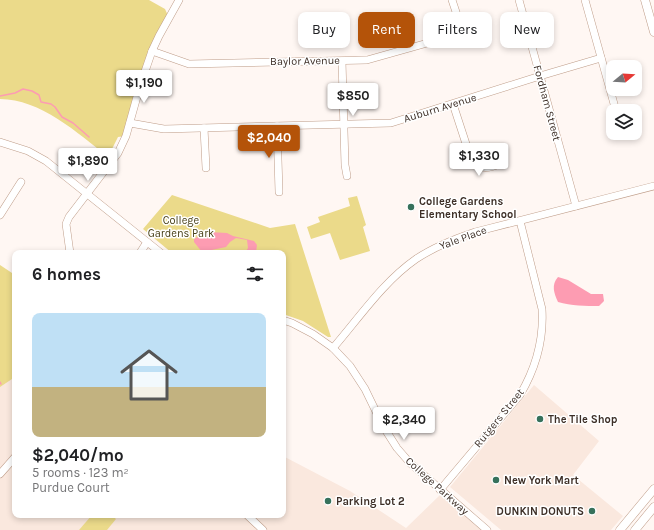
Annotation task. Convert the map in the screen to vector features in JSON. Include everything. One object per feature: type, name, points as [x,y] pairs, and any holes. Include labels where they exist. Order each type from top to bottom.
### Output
[{"type":"main road","points":[[645,0],[654,32]]},
{"type":"main road","points":[[620,530],[654,489]]},
{"type":"main road","points":[[635,530],[654,507]]},
{"type":"street","points":[[70,250],[66,224],[69,217],[118,153],[130,124],[140,86],[152,51],[178,0]]},
{"type":"street","name":"Baylor Avenue","points":[[152,51],[189,64],[342,61],[373,58],[463,33],[452,0]]},
{"type":"street","name":"Fordham Street","points":[[519,0],[576,206]]},
{"type":"street","points":[[585,0],[614,104]]},
{"type":"street","name":"Auburn Avenue","points":[[130,124],[164,129],[391,123],[601,58]]},
{"type":"street","points":[[342,61],[345,165],[347,176]]},
{"type":"street","points":[[452,104],[468,153],[473,161]]},
{"type":"street","points":[[277,126],[279,192]]},
{"type":"street","points":[[204,128],[206,168]]},
{"type":"street","points":[[0,142],[28,151],[46,161],[157,250]]},
{"type":"street","points":[[0,215],[21,182]]},
{"type":"street","name":"Yale Place","points":[[333,348],[385,287],[399,273],[416,259],[437,247],[455,238],[654,186]]},
{"type":"street","name":"Rutgers Street","points":[[440,490],[520,395],[529,379],[537,358],[541,333],[542,309],[520,221]]},
{"type":"street","points":[[142,250],[147,242]]},
{"type":"street","name":"College Parkway","points":[[286,321],[313,334],[333,348],[350,366],[365,388],[383,426],[397,448],[410,464],[488,529]]},
{"type":"street","points":[[0,474],[12,461]]},
{"type":"street","points":[[250,518],[263,530]]},
{"type":"shaded area","points":[[209,232],[227,233],[254,241],[257,245],[256,250],[247,250],[247,240],[236,238],[226,247],[212,250],[200,250],[194,242],[194,239]]},
{"type":"shaded area","points":[[558,277],[568,280],[591,294],[603,294],[604,301],[599,306],[573,305],[558,302],[554,292],[554,283]]},
{"type":"shaded area","points":[[12,374],[12,518],[286,518],[286,458],[350,491],[406,528],[441,494],[481,530],[0,530],[0,386]]},
{"type":"shaded area","points":[[534,385],[599,441],[573,475],[623,516],[611,530],[501,530],[450,487]]},
{"type":"green space","points":[[0,0],[149,0],[165,9],[169,18],[159,36],[126,136],[118,137],[108,157],[71,128],[44,111],[30,105],[0,99]]},
{"type":"green space","name":"College Gardens Park","points":[[172,195],[270,228],[295,224],[331,337],[328,337],[303,321],[286,315],[286,250],[168,250],[143,229]]},
{"type":"green space","points":[[357,196],[366,225],[363,227],[370,251],[340,260],[330,233],[311,239],[307,227],[320,222],[318,217],[350,206],[348,198]]},
{"type":"green space","points":[[0,265],[12,273],[12,379],[0,387]]},
{"type":"green space","points":[[89,518],[116,519],[107,530],[79,530]]},
{"type":"waterway","points":[[0,96],[15,93],[23,89],[32,91],[39,95],[41,102],[51,104],[62,117],[73,123],[89,137]]},
{"type":"place","name":"College Gardens Elementary School","points":[[411,207]]},
{"type":"place","name":"The Tile Shop","points":[[540,419]]},
{"type":"place","name":"New York Mart","points":[[496,480]]},
{"type":"place","name":"Parking Lot 2","points":[[328,501]]},
{"type":"place","name":"DUNKIN DONUTS","points":[[592,511]]}]
